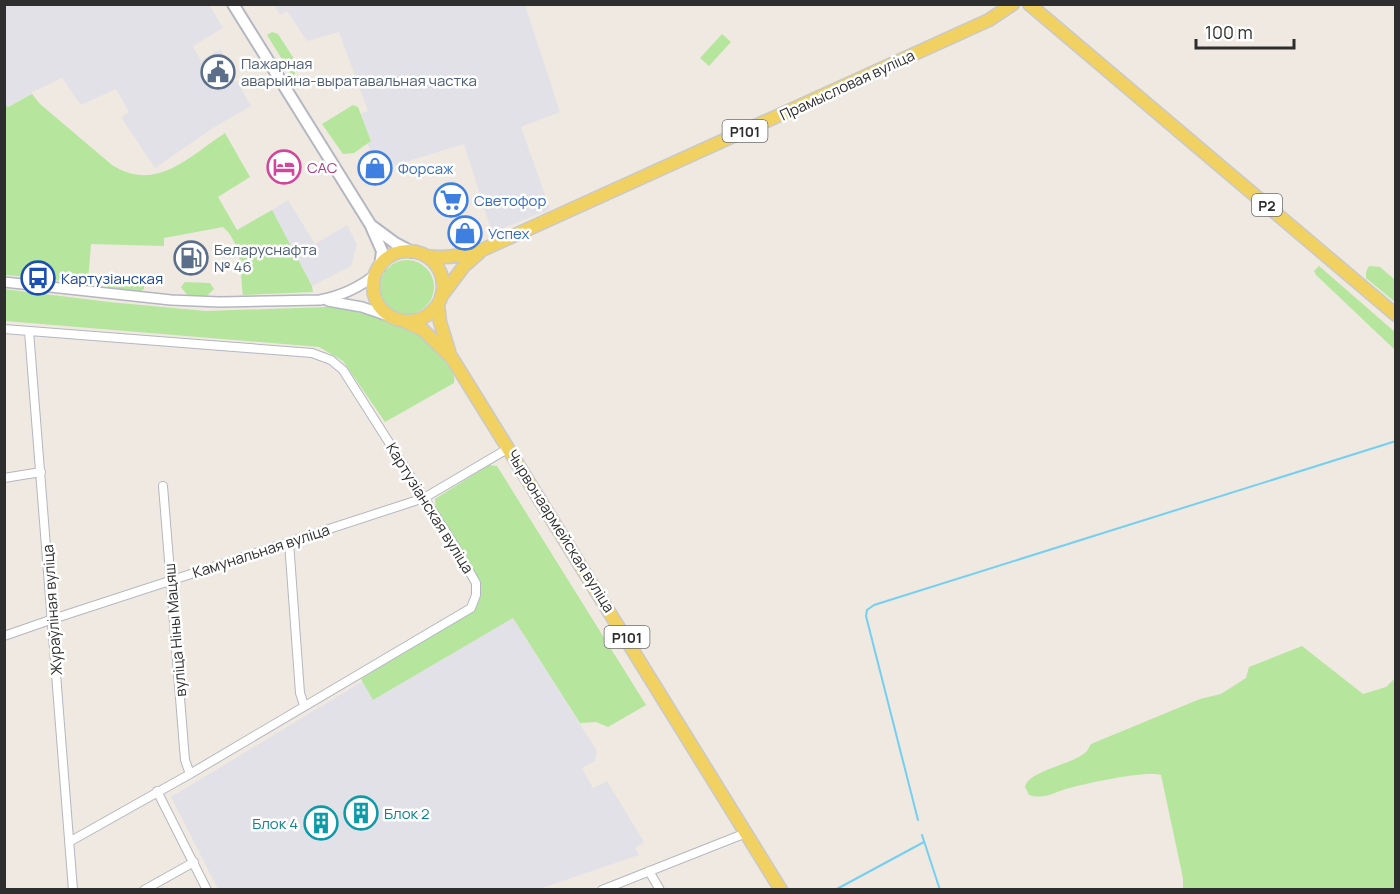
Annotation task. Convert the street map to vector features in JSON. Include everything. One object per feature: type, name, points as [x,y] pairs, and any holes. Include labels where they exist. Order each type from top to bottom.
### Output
[{"type":"main road","points":[[233,4],[370,224],[382,251],[374,286],[376,298],[382,309],[391,317]]},
{"type":"main road","name":"Прамысловая вуліца","points":[[426,256],[454,257],[482,250],[845,86],[1013,4]]},
{"type":"main road","name":"Р2","points":[[1029,4],[1395,315]]},
{"type":"main road","points":[[370,224],[395,243],[412,252]]},
{"type":"main road","name":"Прамысловая вуліца","points":[[440,299],[464,266],[482,250]]},
{"type":"main road","points":[[378,271],[394,255],[412,252]]},
{"type":"main road","name":"Р101","points":[[391,317],[404,321],[417,320],[429,315],[440,299],[443,283],[440,272],[426,256],[412,252]]},
{"type":"main road","name":"Чырвонаармейская вуліца","points":[[440,299],[440,322],[452,358]]},
{"type":"main road","name":"Чырвонаармейская вуліца","points":[[404,321],[423,330],[452,358],[782,890]]},
{"type":"street","points":[[320,300],[347,292],[378,271]]},
{"type":"street","points":[[4,282],[171,300],[220,302],[320,300],[362,307],[391,317]]},
{"type":"street","name":"Картузіанская вуліца","points":[[4,329],[312,353],[331,360],[343,370],[476,583],[477,595],[471,608],[190,774],[69,842]]},
{"type":"street","name":"Жураўліная вуліца","points":[[29,331],[74,890]]},
{"type":"street","name":"Камунальная вуліца","points":[[4,636],[424,498],[509,448]]},
{"type":"street","points":[[4,477],[41,472]]},
{"type":"street","name":"вуліца Ніны Мацяш","points":[[163,486],[185,760],[190,774]]},
{"type":"street","points":[[289,542],[300,693],[304,705]]},
{"type":"street","points":[[157,791],[207,890]]},
{"type":"street","points":[[602,890],[734,840],[746,833]]},
{"type":"street","points":[[144,890],[194,862]]},
{"type":"street","points":[[649,871],[660,890]]},
{"type":"shaded area","points":[[209,4],[223,28],[193,46],[201,61],[220,49],[227,60],[223,63],[235,82],[237,81],[251,106],[213,128],[155,168],[121,117],[129,112],[116,89],[81,105],[62,78],[7,107],[5,105],[5,5]]},
{"type":"shaded area","points":[[274,5],[525,5],[560,112],[521,127],[550,209],[492,233],[464,144],[373,172],[369,158],[364,153],[370,149],[367,143],[371,141],[361,113],[368,111],[339,32],[307,41],[287,11],[280,15]]},
{"type":"shaded area","points":[[288,200],[315,244],[347,225],[357,245],[351,266],[312,286],[272,210]]},
{"type":"shaded area","points":[[513,618],[597,751],[595,761],[582,768],[593,788],[607,781],[644,842],[635,848],[639,855],[539,889],[218,889],[171,797],[363,681],[373,700]]},
{"type":"green space","points":[[272,32],[278,34],[298,65],[294,69],[293,77],[267,35]]},
{"type":"green space","points":[[722,34],[731,42],[709,66],[700,58]]},
{"type":"green space","points":[[32,94],[40,104],[112,165],[128,173],[158,174],[185,161],[225,133],[250,177],[218,197],[237,230],[272,210],[313,292],[243,295],[237,249],[223,227],[164,238],[164,246],[91,244],[88,283],[51,280],[50,273],[29,272],[27,277],[5,275],[5,105],[8,107]]},
{"type":"green space","points":[[353,105],[358,107],[371,141],[354,153],[343,154],[322,124]]},
{"type":"green space","points":[[407,260],[417,262],[426,268],[432,277],[434,287],[432,297],[426,306],[417,312],[407,314],[397,312],[388,306],[382,297],[380,287],[382,277],[388,268],[397,262]]},
{"type":"green space","points":[[1319,266],[1395,332],[1395,350],[1316,275],[1314,271]]},
{"type":"green space","points":[[1369,266],[1380,267],[1395,280],[1395,302],[1366,278]]},
{"type":"green space","points":[[108,277],[138,279],[144,283],[144,289],[139,293],[105,290],[103,282]]},
{"type":"green space","points":[[185,282],[210,283],[214,289],[206,297],[188,296],[181,287]]},
{"type":"green space","points":[[4,289],[206,311],[327,307],[361,313],[399,323],[417,332],[450,367],[454,383],[385,422],[343,361],[319,347],[5,321]]},
{"type":"green space","points":[[489,465],[497,466],[646,705],[608,727],[596,722],[580,723],[513,618],[373,700],[361,679],[473,611],[477,605],[481,595],[481,584],[436,512],[435,499]]},
{"type":"green space","points":[[1302,646],[1363,694],[1386,687],[1395,678],[1395,889],[1183,889],[1183,878],[1161,775],[1143,774],[1102,780],[1045,796],[1029,795],[1025,787],[1034,776],[1080,757],[1091,744],[1200,699],[1221,694],[1246,678],[1249,667]]},
{"type":"waterway","points":[[918,820],[866,616],[867,610],[874,605],[1396,441]]},
{"type":"waterway","points":[[922,835],[940,890]]},
{"type":"waterway","points":[[835,890],[924,842]]},
{"type":"place","name":"Пажарная аварыйна-выратавальная частка","points":[[218,72]]},
{"type":"place","name":"САС","points":[[284,167]]},
{"type":"place","name":"Форсаж","points":[[375,168]]},
{"type":"place","name":"Светофор","points":[[451,200]]},
{"type":"place","name":"Успех","points":[[465,233]]},
{"type":"place","name":"Беларуснафта № 46","points":[[191,258]]},
{"type":"place","name":"Картузіанская","points":[[38,278]]},
{"type":"place","name":"Блок 2","points":[[361,813]]},
{"type":"place","name":"Блок 4","points":[[321,823]]}]
